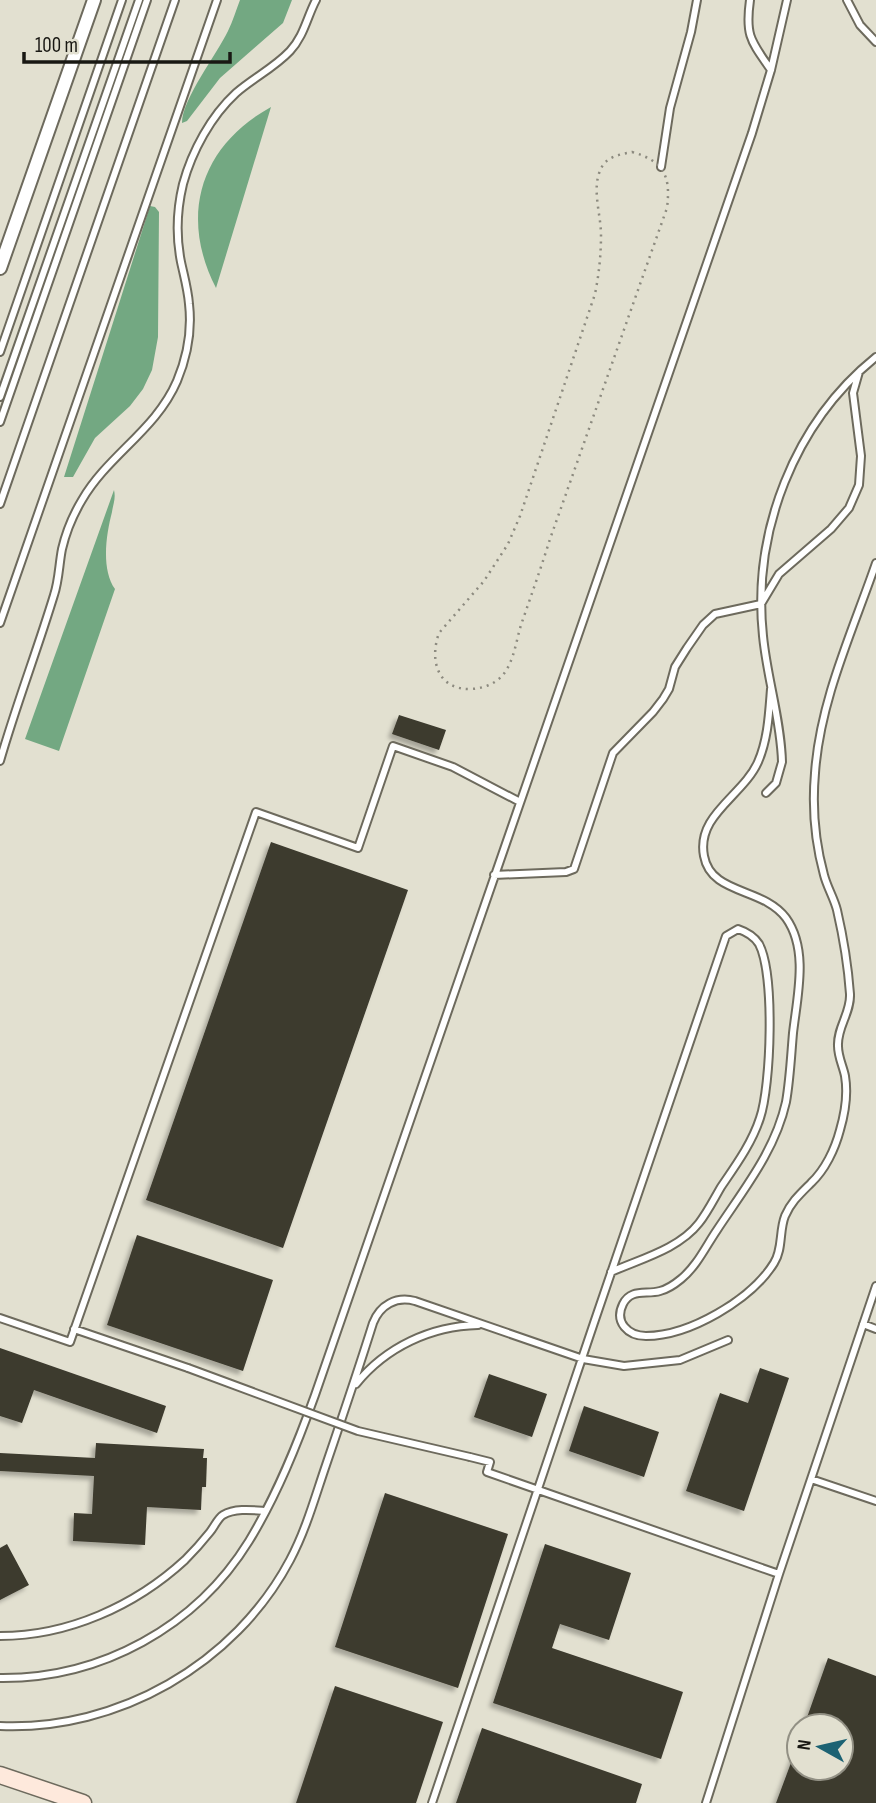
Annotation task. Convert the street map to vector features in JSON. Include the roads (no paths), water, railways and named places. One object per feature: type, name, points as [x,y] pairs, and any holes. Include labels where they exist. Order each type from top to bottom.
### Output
[{"type":"street","points":[[0,268],[94,0]]},
{"type":"street","points":[[0,1775],[82,1803]]},
{"type":"lane","points":[[0,352],[122,0]]},
{"type":"lane","points":[[0,422],[130,38],[139,0]]},
{"type":"lane","points":[[0,397],[130,38],[147,0]]},
{"type":"lane","points":[[0,505],[175,0]]},
{"type":"lane","points":[[0,623],[217,0]]},
{"type":"lane","points":[[0,761],[54,596],[62,548],[72,519],[86,492],[105,468],[143,432],[163,407],[182,369],[189,337],[190,316],[179,248],[178,222],[183,184],[191,160],[202,137],[229,101],[243,87],[275,65],[296,44],[316,0]]},
{"type":"lane","points":[[662,167],[670,108],[697,0]]},
{"type":"lane","points":[[750,0],[747,24],[754,45],[771,70]]},
{"type":"lane","points":[[0,1678],[29,1678],[78,1669],[126,1651],[183,1616],[219,1581],[249,1541],[292,1454],[316,1395],[755,123],[771,70],[787,0]]},
{"type":"lane","points":[[847,0],[860,25],[876,42]]},
{"type":"lane","points":[[766,793],[776,783],[782,762],[763,637],[761,604],[762,571],[776,506],[802,446],[827,408],[876,357]]},
{"type":"lane","points":[[494,875],[566,872],[575,869],[613,753],[663,699],[669,689],[675,667],[703,625],[715,614],[761,604],[779,574],[831,529],[849,508],[859,485],[861,456],[853,393],[859,372]]},
{"type":"lane","points":[[771,689],[765,742],[757,765],[746,783],[715,815],[707,828],[704,856],[708,870],[719,882],[748,892],[779,910],[793,932],[799,968],[786,1102],[781,1124],[768,1154],[690,1270],[680,1280],[661,1291],[636,1293],[623,1303],[621,1323],[627,1331],[635,1335],[660,1334],[692,1325],[724,1309],[757,1283],[777,1258],[781,1227],[789,1208],[821,1170],[839,1135],[846,1091],[838,1039],[849,1008],[850,992],[838,914],[824,874],[817,841],[815,772],[827,705],[876,563]]},
{"type":"lane","points":[[0,1318],[70,1342],[256,812],[358,848],[393,746],[453,767],[520,802]]},
{"type":"lane","points":[[432,1803],[537,1490],[583,1359],[611,1272],[726,936],[738,929],[747,932],[764,955],[768,986],[767,1084],[761,1117],[753,1137],[699,1223],[685,1237],[611,1272]]},
{"type":"lane","points":[[706,1803],[779,1574],[876,1286]]},
{"type":"lane","points":[[0,1726],[56,1723],[122,1706],[184,1675],[237,1631],[270,1592],[296,1547],[375,1318],[382,1308],[392,1302],[404,1299],[415,1301],[583,1359],[624,1366],[680,1360],[728,1340]]},
{"type":"lane","points":[[863,1324],[876,1329]]},
{"type":"lane","points":[[352,1388],[373,1366],[410,1341],[453,1327],[483,1325]]},
{"type":"lane","points":[[74,1329],[358,1431],[490,1462],[487,1472],[779,1574]]},
{"type":"lane","points":[[811,1479],[876,1501]]},
{"type":"lane","points":[[0,1636],[58,1628],[111,1610],[144,1592],[174,1570],[200,1544],[221,1516],[235,1511],[265,1511]]}]
